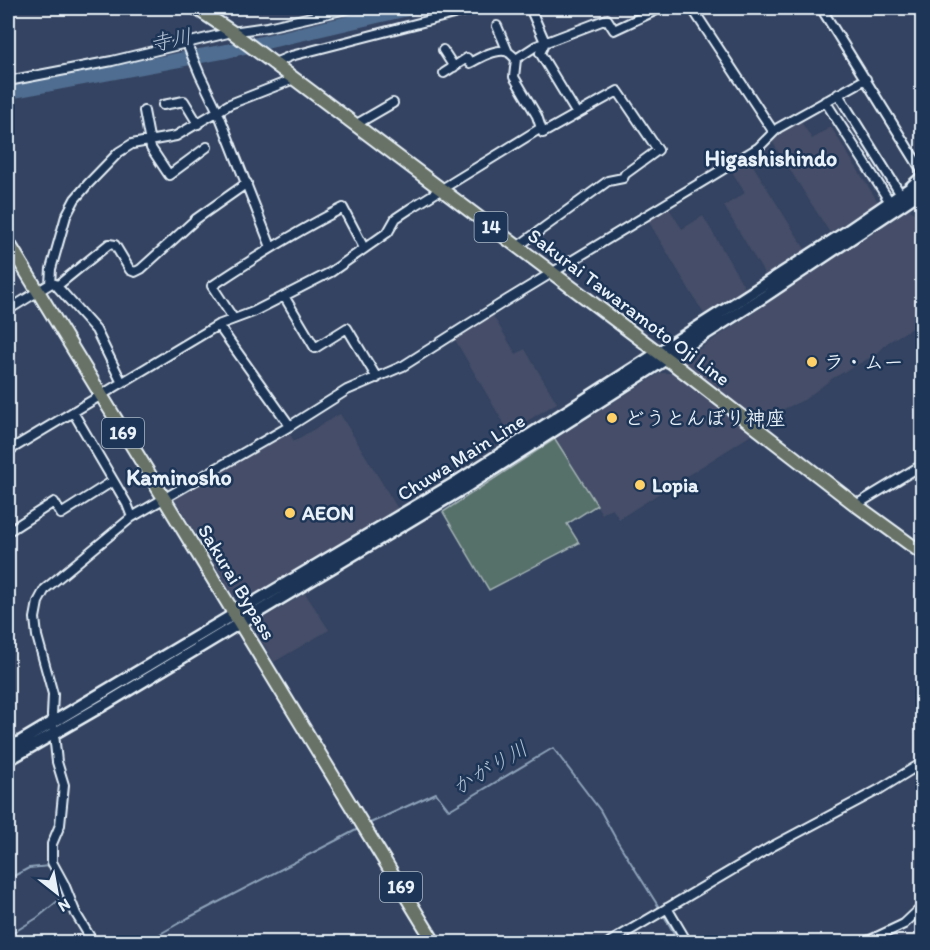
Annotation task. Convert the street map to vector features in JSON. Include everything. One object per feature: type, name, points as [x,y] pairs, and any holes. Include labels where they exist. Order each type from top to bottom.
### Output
[{"type":"main road","name":"Sakurai Tawaramoto Oji Line","points":[[196,8],[355,124],[663,356],[856,506],[922,553]]},
{"type":"main road","name":"Chuwa Main Line","points":[[663,356],[902,195],[922,177]]},
{"type":"main road","name":"Chuwa Main Line","points":[[8,760],[53,728],[237,619],[851,240],[922,190]]},
{"type":"main road","name":"Sakurai Bypass","points":[[8,242],[434,942]]},
{"type":"main road","name":"Chuwa Main Line","points":[[8,749],[53,728]]},
{"type":"street","points":[[8,81],[351,8]]},
{"type":"street","points":[[270,62],[477,8]]},
{"type":"street","points":[[530,8],[546,42]]},
{"type":"street","points":[[516,58],[546,42],[607,19],[614,30],[661,8]]},
{"type":"street","points":[[692,8],[773,131]]},
{"type":"street","points":[[821,8],[922,171]]},
{"type":"street","points":[[918,8],[922,13]]},
{"type":"street","points":[[497,26],[508,52]]},
{"type":"street","points":[[546,42],[540,53],[577,114]]},
{"type":"street","points":[[186,44],[218,112],[272,247]]},
{"type":"street","points":[[443,50],[454,67]]},
{"type":"street","points":[[444,73],[467,58],[470,63],[480,57],[500,51],[508,52],[516,58]]},
{"type":"street","points":[[516,58],[514,77],[537,116],[543,133],[618,91],[658,150],[625,174],[623,178],[608,181],[517,247]]},
{"type":"street","points":[[122,383],[96,330],[53,285],[51,269],[66,216],[75,199],[119,152],[132,144],[176,136],[230,104],[294,79]]},
{"type":"street","points":[[93,942],[76,914],[64,884],[51,862],[52,844],[60,825],[63,785],[57,762],[53,728],[53,694],[37,636],[35,618],[38,602],[45,589],[132,518],[347,390],[403,366],[434,348],[552,273],[758,148],[773,131],[866,79]]},
{"type":"street","points":[[838,94],[902,195]]},
{"type":"street","points":[[163,105],[184,101],[198,124]]},
{"type":"street","points":[[825,101],[890,202]]},
{"type":"street","points":[[355,124],[393,103]]},
{"type":"street","points":[[144,111],[151,148],[169,175],[207,147]]},
{"type":"street","points":[[8,451],[218,325],[252,312],[317,280],[388,232],[396,218],[541,128]]},
{"type":"street","points":[[8,310],[53,285],[109,244],[115,245],[130,270],[135,272],[141,269],[196,219],[247,183]]},
{"type":"street","points":[[233,318],[212,286],[272,247],[343,208],[364,248]]},
{"type":"street","points":[[284,296],[315,348],[347,328],[377,378]]},
{"type":"street","points":[[218,325],[290,426]]},
{"type":"street","points":[[73,411],[132,518]]},
{"type":"street","points":[[856,506],[922,465]]},
{"type":"street","points":[[12,529],[54,502],[61,514],[113,481]]},
{"type":"street","points":[[610,942],[771,847],[880,789],[922,763]]},
{"type":"street","points":[[866,942],[904,924],[922,907]]},
{"type":"street","points":[[667,908],[687,942]]},
{"type":"shaded area","points":[[800,120],[812,139],[831,127],[878,202],[830,233],[771,140],[776,134]]},
{"type":"shaded area","points":[[749,159],[805,249],[765,275],[724,206],[745,193],[731,170]]},
{"type":"shaded area","points":[[668,207],[682,229],[703,216],[745,288],[704,314],[647,219]]},
{"type":"shaded area","points":[[922,208],[922,322],[887,343],[877,354],[833,378],[804,400],[779,411],[764,424],[683,365],[687,357],[909,209],[914,213]]},
{"type":"shaded area","points":[[492,314],[516,354],[525,349],[557,403],[510,434],[454,338]]},
{"type":"shaded area","points":[[660,373],[673,373],[756,432],[619,519],[612,508],[602,514],[555,439]]},
{"type":"shaded area","name":"AEON","points":[[340,414],[398,509],[246,599],[235,598],[175,500],[176,496],[288,431],[294,441]]},
{"type":"shaded area","points":[[305,593],[329,630],[274,662],[257,633],[261,620]]},
{"type":"green space","points":[[555,439],[597,505],[567,524],[579,543],[489,590],[443,512]]},
{"type":"waterway","name":"寺川","points":[[8,92],[227,51],[412,8]]},
{"type":"waterway","name":"かがり川","points":[[368,824],[436,793],[449,810],[553,748],[600,810],[660,909]]},
{"type":"waterway","name":"かがり川","points":[[146,942],[360,828]]},
{"type":"waterway","points":[[8,879],[29,868],[50,866]]},
{"type":"waterway","points":[[8,936],[37,918],[65,895]]},
{"type":"waterway","name":"かがり川","points":[[663,914],[679,942]]},
{"type":"waterway","name":"かがり川","points":[[855,942],[895,924],[908,915]]},
{"type":"place","name":"ラ・ムー","points":[[812,362]]},
{"type":"place","name":"どうとんぼり神座","points":[[612,418]]},
{"type":"place","name":"Lopia","points":[[640,485]]},
{"type":"place","name":"AEON","points":[[290,513]]},
{"type":"district","name":"Higashishindo","points":[[771,158]]},
{"type":"district","name":"Kaminosho","points":[[179,477]]}]
